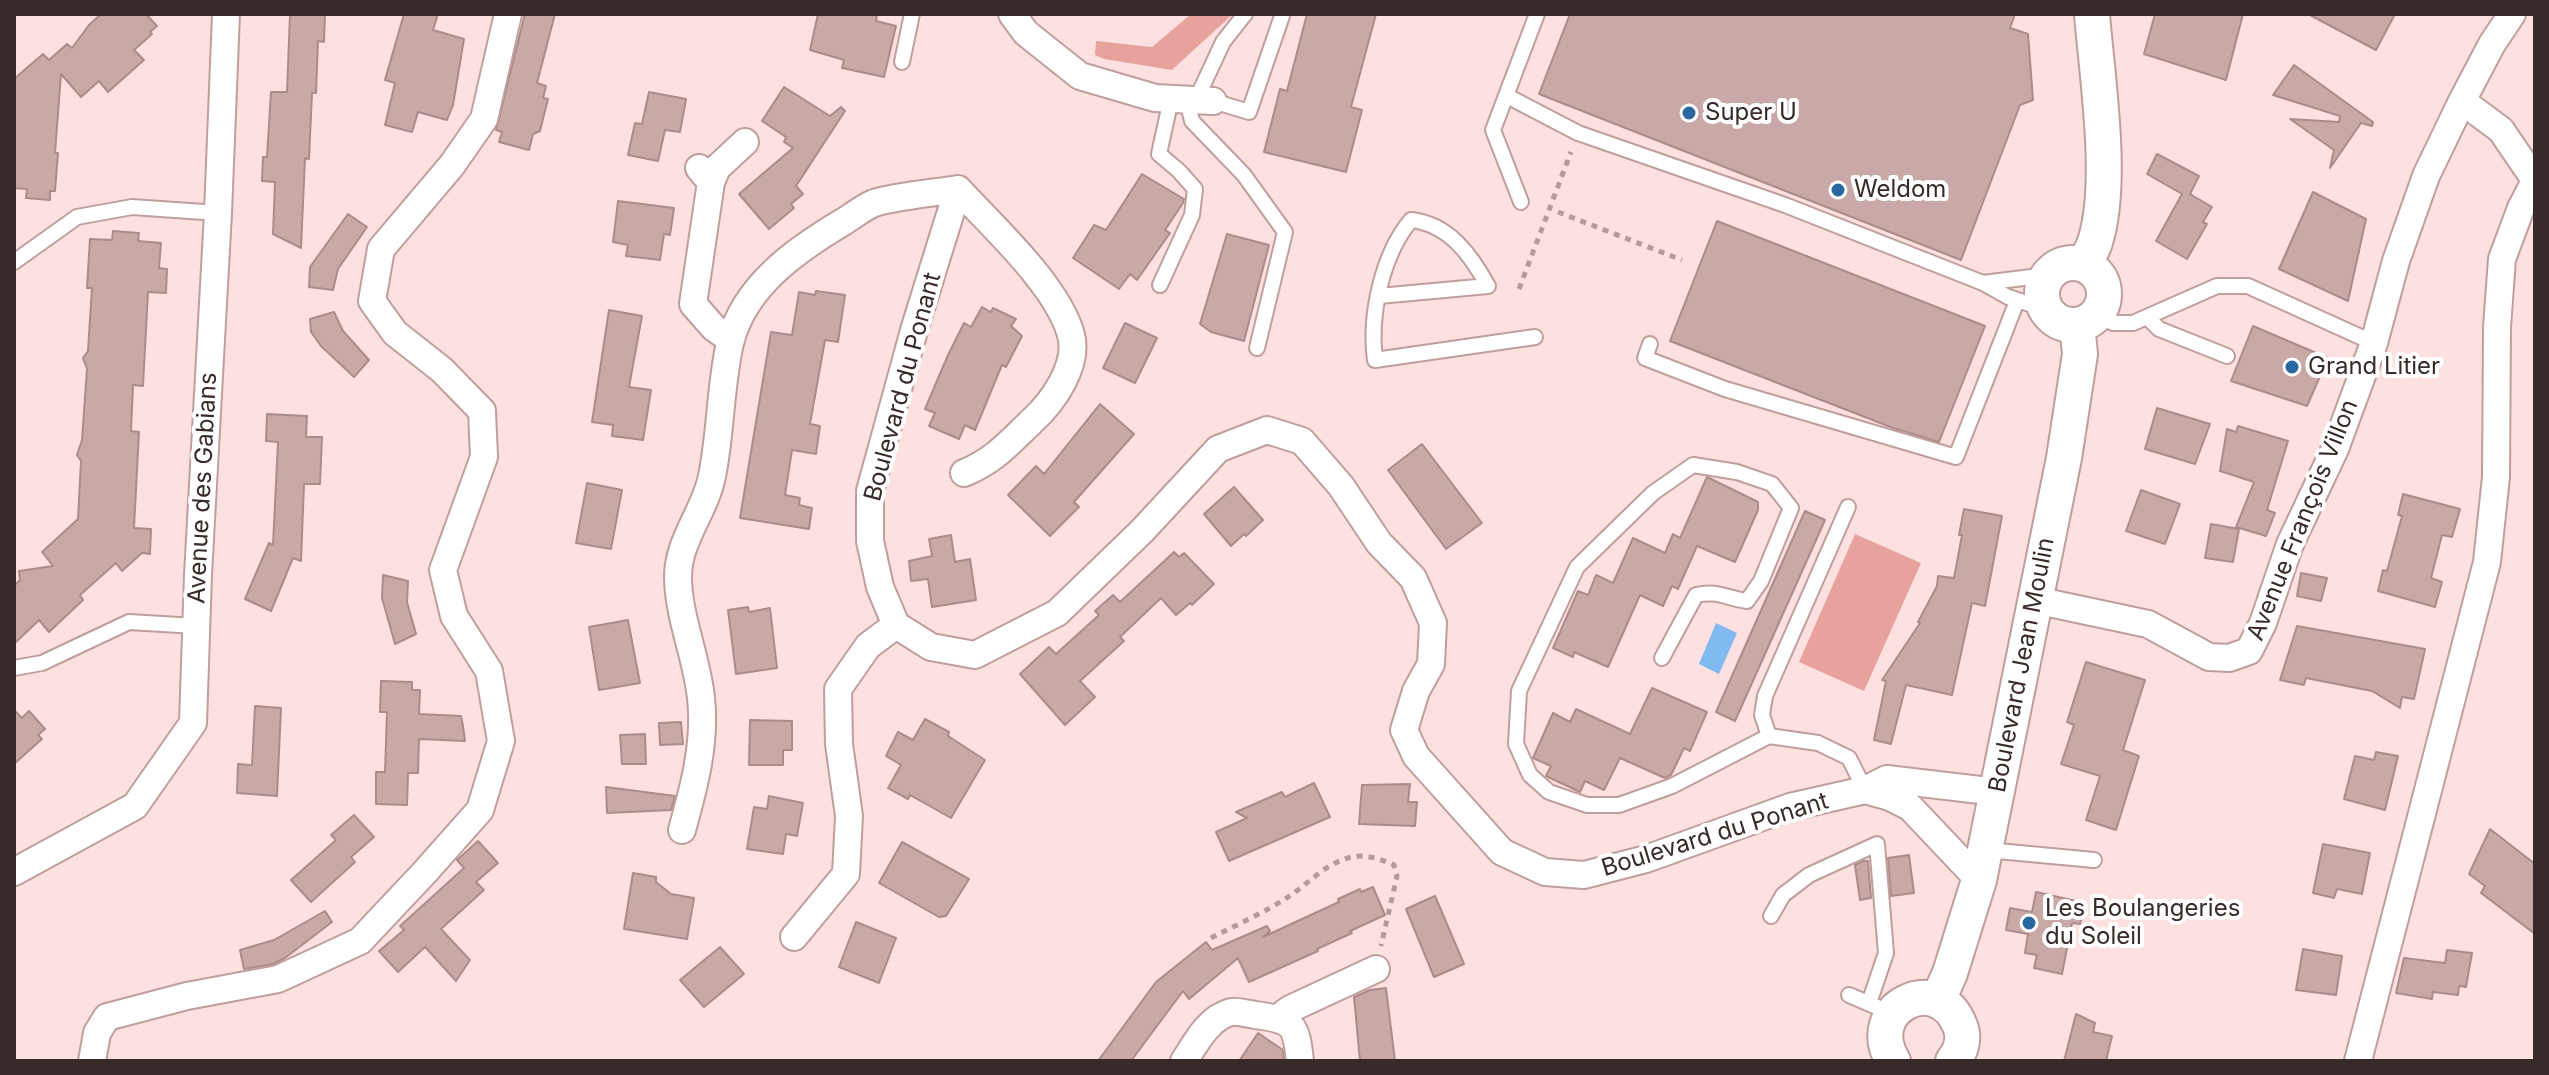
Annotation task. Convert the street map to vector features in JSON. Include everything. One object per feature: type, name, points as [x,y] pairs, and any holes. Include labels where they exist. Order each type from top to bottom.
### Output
[{"type":"street","name":"Avenue des Gabians","points":[[14,872],[135,806],[193,723],[226,14]]},
{"type":"street","points":[[92,1061],[97,1033],[107,1017],[187,996],[278,979],[360,941],[480,810],[501,741],[489,671],[454,616],[443,570],[484,457],[482,411],[442,370],[395,333],[372,301],[381,249],[452,165],[484,119],[508,14]]},
{"type":"street","points":[[1012,14],[1026,33],[1080,76],[1155,98],[1192,100]]},
{"type":"street","points":[[2084,264],[2095,242],[2103,156],[2092,14]]},
{"type":"street","name":"Avenue François Villon","points":[[2035,600],[2148,624],[2209,657],[2229,658],[2249,651],[2263,623],[2290,544],[2335,449],[2374,343],[2396,261],[2426,176],[2492,44],[2512,14]]},
{"type":"street","points":[[2358,1061],[2487,562],[2496,477],[2497,327],[2502,259],[2535,181],[2501,130],[2462,101]]},
{"type":"street","points":[[731,340],[714,328],[693,304],[705,175],[745,142]]},
{"type":"street","points":[[682,830],[699,771],[701,700],[679,599],[677,576],[681,553],[712,481],[731,340],[746,307],[765,280],[806,244],[874,204],[958,189],[1047,287],[1071,336],[1070,367],[1042,412],[986,464],[964,473]]},
{"type":"street","name":"Boulevard du Ponant","points":[[958,189],[915,327],[870,491],[870,541],[880,587],[896,625],[931,647],[975,655],[1057,613],[1142,531],[1218,449],[1267,430],[1302,441],[1341,486],[1379,543],[1413,578],[1433,623],[1431,664],[1416,691],[1404,730],[1416,756],[1502,852],[1545,872],[1584,875],[1646,859],[1790,807],[1865,790],[1887,779],[1997,792]]},
{"type":"street","points":[[2071,262],[2084,264],[2093,269],[2104,286],[2104,297],[2086,320],[2065,324],[2054,318],[2036,296],[2059,265],[2071,262]]},
{"type":"street","name":"Boulevard Jean Moulin","points":[[1938,1000],[1950,973],[1982,865],[2077,381],[2086,320]]},
{"type":"street","points":[[794,937],[846,874],[849,816],[839,744],[838,689],[868,646],[896,625]]},
{"type":"street","points":[[1926,823],[1933,783]]},
{"type":"street","points":[[1865,790],[1910,807],[1926,823],[1982,865]]},
{"type":"street","points":[[1278,1018],[1290,1009],[1376,969]]},
{"type":"street","points":[[1893,1061],[1887,1052],[1886,1026],[1880,1008],[1925,997],[1938,1000],[1955,1013],[1963,1033],[1959,1054],[1953,1061]]},
{"type":"street","points":[[1184,1061],[1206,1027],[1231,1012],[1278,1018],[1291,1026],[1297,1035],[1300,1061]]},
{"type":"lane","points":[[902,62],[912,14]]},
{"type":"lane","points":[[1160,285],[1192,215],[1195,189],[1159,154],[1223,42],[1245,14]]},
{"type":"lane","points":[[1521,202],[1493,130],[1537,14]]},
{"type":"lane","points":[[1192,100],[1249,112],[1282,16]]},
{"type":"lane","points":[[1507,96],[1578,133],[1785,205],[1983,283],[2036,296]]},
{"type":"lane","points":[[1192,100],[1192,121],[1244,175],[1285,232],[1257,348]]},
{"type":"lane","points":[[14,262],[77,217],[132,207],[218,213]]},
{"type":"lane","points":[[1379,296],[1488,286],[1469,253],[1426,221],[1411,220],[1400,233],[1379,296],[1373,339],[1375,360],[1516,334],[1535,337]]},
{"type":"lane","points":[[1650,344],[1645,358],[1725,389],[1956,457],[2036,296],[2031,277],[1983,283]]},
{"type":"lane","points":[[2086,320],[2133,323],[2217,286],[2248,286],[2374,343]]},
{"type":"lane","points":[[2147,317],[2159,329],[2227,356]]},
{"type":"lane","points":[[1662,658],[1696,595],[1711,592],[1729,599],[1747,601],[1761,581],[1791,508],[1772,484],[1737,472],[1693,465],[1653,493],[1577,567],[1519,691],[1516,744],[1530,775],[1549,792],[1587,805],[1619,805],[1672,786],[1769,736],[1818,743],[1849,758],[1865,790]]},
{"type":"lane","points":[[1769,736],[1762,715],[1765,696],[1848,507]]},
{"type":"lane","points":[[14,668],[42,663],[129,622],[196,626]]},
{"type":"lane","points":[[1771,916],[1783,895],[1809,875],[1877,844],[1886,953],[1880,1008],[1849,995]]},
{"type":"lane","points":[[1982,865],[2094,860]]},
{"type":"path","points":[[1519,289],[1578,133]]},
{"type":"path","points":[[1558,212],[1682,260]]},
{"type":"path","points":[[1211,938],[1287,898],[1327,868],[1350,857],[1383,859],[1394,865],[1397,876],[1376,969]]},
{"type":"shaded area","points":[[1191,14],[1233,14],[1172,70],[1095,55],[1096,41],[1152,47]]},
{"type":"shaded area","points":[[1855,534],[1921,563],[1864,691],[1799,662]]},
{"type":"water","points":[[1716,623],[1737,633],[1719,674],[1699,664]]},
{"type":"building","points":[[101,14],[146,14],[157,26],[134,50],[144,60],[108,92],[99,81],[81,97],[61,74],[55,191],[50,191],[50,200],[26,198],[27,189],[14,188],[14,79],[43,54],[49,60],[67,44],[72,48]]},
{"type":"building","points":[[290,14],[325,14],[324,42],[318,41],[316,93],[312,93],[309,159],[305,158],[301,248],[273,234],[275,182],[262,181],[263,157],[267,157],[271,92],[287,92]]},
{"type":"building","points":[[404,14],[438,14],[433,30],[464,39],[453,105],[447,120],[418,112],[412,132],[385,125],[395,83],[385,80]]},
{"type":"building","points":[[525,14],[555,14],[537,83],[546,86],[543,98],[548,99],[540,131],[533,134],[529,150],[499,142],[502,132],[496,130]]},
{"type":"building","points":[[818,14],[877,14],[876,21],[896,26],[884,77],[842,68],[844,60],[810,50]]},
{"type":"building","points":[[1307,14],[1376,14],[1351,107],[1362,110],[1346,172],[1264,152],[1280,89],[1287,91]]},
{"type":"building","points":[[1570,14],[2015,14],[2010,28],[2028,34],[2033,100],[2020,105],[1961,260],[1539,94]]},
{"type":"building","points":[[2155,14],[2243,14],[2226,80],[2144,54]]},
{"type":"building","points":[[2308,14],[2395,14],[2376,50]]},
{"type":"building","points":[[2294,65],[2373,122],[2372,126],[2361,123],[2330,168],[2334,150],[2290,119],[2339,122],[2340,116],[2273,95]]},
{"type":"building","points":[[784,87],[830,116],[841,107],[845,111],[796,186],[803,194],[791,204],[794,208],[769,229],[739,194],[793,148],[784,142],[786,137],[762,121]]},
{"type":"building","points":[[649,92],[686,99],[680,132],[665,130],[658,161],[628,155],[635,123],[642,124]]},
{"type":"building","points":[[2157,154],[2199,176],[2190,194],[2212,207],[2203,222],[2207,224],[2187,259],[2156,241],[2182,194],[2147,174]]},
{"type":"building","points":[[1142,174],[1184,199],[1165,230],[1170,233],[1137,280],[1130,274],[1119,289],[1073,258],[1094,225],[1106,230]]},
{"type":"building","points":[[2313,192],[2366,219],[2348,301],[2279,269]]},
{"type":"building","points":[[618,201],[674,208],[670,235],[664,234],[660,260],[626,256],[628,245],[613,242]]},
{"type":"building","points":[[348,214],[367,227],[338,269],[333,290],[309,287],[310,267]]},
{"type":"building","points":[[1717,221],[1985,326],[1939,442],[1893,428],[1670,341]]},
{"type":"building","points":[[113,231],[139,233],[138,241],[161,243],[159,268],[167,269],[166,293],[148,292],[143,386],[133,385],[131,431],[139,432],[134,528],[151,529],[150,554],[142,553],[122,571],[116,563],[80,595],[83,600],[49,632],[39,620],[14,644],[14,586],[20,580],[19,571],[53,566],[42,552],[78,519],[81,461],[77,455],[82,440],[87,369],[83,358],[88,351],[92,288],[87,288],[90,239],[112,240]]},
{"type":"building","points":[[1227,234],[1269,245],[1244,341],[1211,332],[1200,324]]},
{"type":"building","points":[[816,291],[845,295],[838,342],[825,340],[810,424],[820,426],[816,454],[792,450],[785,495],[800,498],[799,505],[812,508],[809,529],[740,518],[771,332],[792,335],[799,292],[815,295]]},
{"type":"building","points":[[982,307],[991,312],[993,308],[1016,319],[1011,326],[1022,336],[1006,367],[1002,365],[975,430],[965,425],[959,439],[929,426],[935,413],[925,409],[964,323],[971,327]]},
{"type":"building","points":[[609,310],[642,316],[629,387],[651,390],[643,440],[612,436],[613,425],[592,422]]},
{"type":"building","points":[[334,312],[343,331],[369,360],[354,377],[321,346],[311,332],[310,319]]},
{"type":"building","points":[[1125,323],[1157,338],[1135,383],[1103,368]]},
{"type":"building","points":[[2253,326],[2328,358],[2307,406],[2231,381]]},
{"type":"building","points":[[1100,404],[1134,434],[1074,502],[1079,507],[1050,536],[1008,495],[1036,466],[1044,474]]},
{"type":"building","points":[[2157,408],[2210,424],[2195,464],[2145,449]]},
{"type":"building","points":[[267,414],[307,416],[306,437],[322,437],[320,484],[304,484],[301,561],[293,558],[271,611],[245,599],[269,543],[273,545],[278,442],[266,441]]},
{"type":"building","points":[[2238,426],[2288,441],[2267,510],[2275,513],[2266,536],[2236,527],[2254,482],[2220,471],[2227,429],[2236,432]]},
{"type":"building","points":[[1422,444],[1482,523],[1446,549],[1388,470]]},
{"type":"building","points":[[1707,477],[1758,502],[1758,510],[1735,562],[1697,546],[1678,589],[1672,586],[1663,606],[1640,595],[1608,667],[1574,652],[1573,657],[1553,648],[1578,591],[1588,595],[1596,575],[1613,583],[1633,538],[1665,553],[1673,534],[1680,538]]},
{"type":"building","points":[[587,483],[622,490],[611,549],[576,543]]},
{"type":"building","points":[[1234,487],[1263,520],[1231,546],[1204,514]]},
{"type":"building","points":[[2141,490],[2180,504],[2165,544],[2126,531]]},
{"type":"building","points":[[2403,494],[2460,509],[2452,537],[2442,535],[2431,578],[2442,582],[2435,607],[2378,591],[2383,570],[2387,571],[2402,516],[2398,515]]},
{"type":"building","points":[[1964,509],[2002,516],[1985,606],[1972,603],[1952,695],[1906,685],[1891,744],[1874,740],[1886,681],[1882,680],[1920,623],[1937,586],[1938,576],[1954,578]]},
{"type":"building","points":[[1805,511],[1825,520],[1735,721],[1716,712]]},
{"type":"building","points":[[2211,524],[2239,529],[2233,562],[2205,558]]},
{"type":"building","points":[[951,535],[955,562],[970,559],[976,600],[932,607],[928,579],[911,581],[909,561],[932,556],[929,539]]},
{"type":"building","points":[[1174,552],[1179,557],[1184,553],[1214,584],[1176,615],[1161,598],[1120,637],[1124,641],[1080,681],[1095,697],[1065,725],[1020,674],[1049,647],[1056,654],[1099,615],[1095,611],[1113,595],[1120,602]]},
{"type":"building","points":[[2301,573],[2327,578],[2321,601],[2297,596]]},
{"type":"building","points":[[383,575],[408,581],[407,602],[416,634],[395,644],[382,598]]},
{"type":"building","points":[[748,607],[749,612],[770,608],[777,668],[736,674],[728,610]]},
{"type":"building","points":[[628,620],[640,683],[599,690],[589,627]]},
{"type":"building","points":[[2297,626],[2425,649],[2414,699],[2402,697],[2400,708],[2372,691],[2306,678],[2304,685],[2280,680]]},
{"type":"building","points":[[2086,662],[2145,680],[2123,750],[2139,756],[2116,830],[2086,820],[2100,776],[2061,764],[2074,725],[2067,722]]},
{"type":"building","points":[[381,681],[412,682],[412,690],[420,690],[419,714],[461,716],[465,741],[419,739],[418,773],[408,773],[407,805],[376,804],[376,772],[385,772],[387,712],[380,712]]},
{"type":"building","points":[[1652,688],[1707,712],[1690,751],[1684,748],[1671,775],[1665,778],[1620,758],[1604,790],[1585,781],[1580,792],[1546,776],[1551,766],[1533,758],[1553,713],[1570,722],[1576,709],[1630,734]]},
{"type":"building","points":[[255,706],[281,708],[277,796],[237,793],[238,764],[252,765]]},
{"type":"building","points":[[14,710],[22,718],[29,711],[45,729],[38,735],[42,739],[14,764]]},
{"type":"building","points":[[925,719],[949,732],[948,736],[985,760],[951,818],[910,795],[908,799],[888,788],[901,765],[886,756],[898,732],[913,740]]},
{"type":"building","points":[[750,720],[792,721],[792,750],[783,750],[783,765],[749,765]]},
{"type":"building","points":[[681,722],[683,744],[660,745],[659,723]]},
{"type":"building","points":[[645,734],[646,764],[622,764],[620,735]]},
{"type":"building","points":[[2376,752],[2398,756],[2385,810],[2344,799],[2355,756],[2374,760]]},
{"type":"building","points":[[1314,783],[1330,817],[1229,861],[1216,832],[1247,818],[1236,812],[1282,792],[1285,797]]},
{"type":"building","points":[[1410,784],[1408,802],[1417,802],[1415,826],[1359,824],[1362,785]]},
{"type":"building","points":[[606,787],[675,796],[671,810],[607,813]]},
{"type":"building","points":[[769,796],[803,803],[797,836],[786,834],[783,854],[747,849],[754,807],[767,809]]},
{"type":"building","points":[[354,815],[374,837],[351,857],[355,862],[311,902],[291,880],[336,840],[331,835]]},
{"type":"building","points":[[2490,829],[2535,864],[2535,934],[2481,893],[2485,886],[2469,874]]},
{"type":"building","points":[[478,841],[498,863],[476,882],[484,890],[441,929],[470,960],[456,981],[425,947],[398,972],[379,951],[404,930],[400,926],[464,868],[457,860]]},
{"type":"building","points":[[902,842],[969,879],[946,916],[939,917],[879,883]]},
{"type":"building","points":[[2323,844],[2370,853],[2362,894],[2337,889],[2334,898],[2313,893]]},
{"type":"building","points":[[1909,855],[1914,893],[1891,896],[1888,858]]},
{"type":"building","points":[[1868,861],[1871,898],[1860,900],[1855,865]]},
{"type":"building","points":[[633,873],[656,877],[656,882],[671,894],[694,898],[687,939],[624,929]]},
{"type":"building","points":[[1373,887],[1385,915],[1350,931],[1352,933],[1318,951],[1249,982],[1238,958],[1189,999],[1183,991],[1131,1061],[1098,1061],[1156,982],[1206,942],[1212,950],[1267,926],[1270,931],[1263,937],[1360,889],[1361,892]]},
{"type":"building","points":[[2036,892],[2085,903],[2080,924],[2072,923],[2062,974],[2034,968],[2037,955],[2025,953],[2028,934],[2006,930],[2010,908],[2032,912]]},
{"type":"building","points":[[1435,896],[1464,964],[1434,977],[1406,909]]},
{"type":"building","points":[[325,911],[332,922],[285,958],[273,964],[244,969],[240,950],[274,940]]},
{"type":"building","points":[[856,922],[896,938],[879,983],[839,967]]},
{"type":"building","points":[[720,947],[744,974],[704,1007],[680,980]]},
{"type":"building","points":[[2303,949],[2342,956],[2336,995],[2296,990]]},
{"type":"building","points":[[2447,950],[2472,953],[2466,987],[2459,986],[2458,995],[2433,992],[2432,999],[2396,993],[2404,958],[2445,963]]},
{"type":"building","points":[[1386,988],[1395,1061],[1360,1061],[1354,997],[1370,990]]},
{"type":"building","points":[[2076,1014],[2095,1023],[2093,1032],[2112,1036],[2106,1061],[2064,1061]]},
{"type":"building","points":[[1258,1033],[1283,1050],[1284,1061],[1239,1061]]},
{"type":"place","name":"Super U","points":[[1689,113]]},
{"type":"place","name":"Weldom","points":[[1838,190]]},
{"type":"place","name":"Grand Litier","points":[[2292,367]]},
{"type":"place","name":"Les Boulangeries du Soleil","points":[[2029,923]]}]
